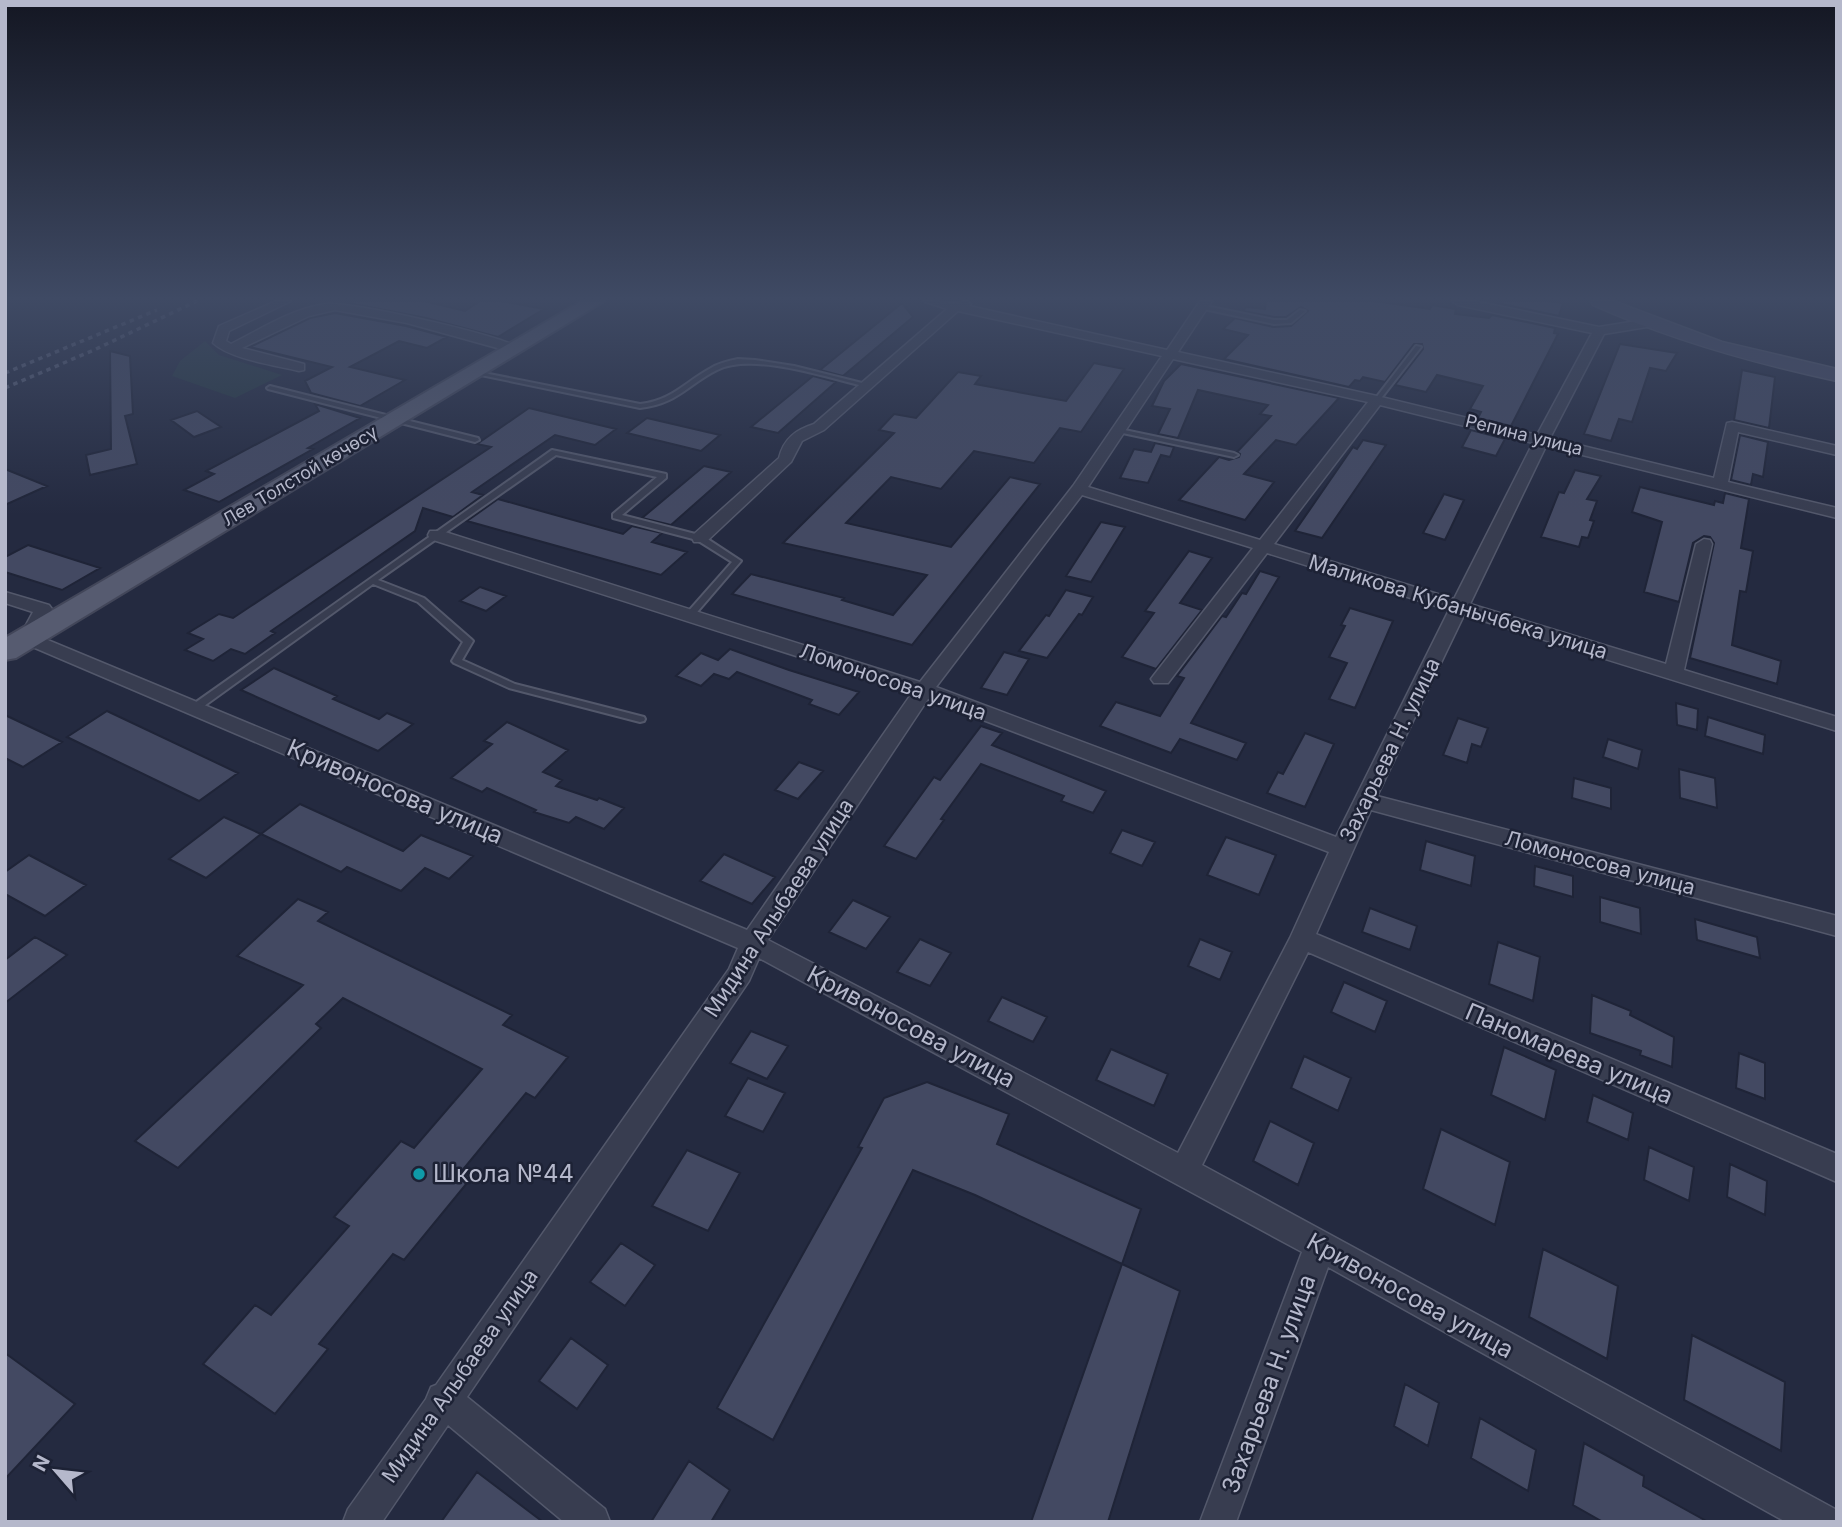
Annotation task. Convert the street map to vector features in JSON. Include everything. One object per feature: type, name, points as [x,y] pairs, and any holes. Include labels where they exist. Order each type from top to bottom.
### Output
[{"type":"main road","name":"Лев Толстой көчөсү","points":[[17,645],[474,373]]},
{"type":"street","points":[[700,538],[786,459],[788,445],[802,432],[819,427],[882,372]]},
{"type":"street","name":"Мидина Алыбаева улица","points":[[361,1522],[443,1399],[740,974],[752,943],[924,690],[1079,489],[1156,372]]},
{"type":"street","name":"Репина улица","points":[[1257,372],[1542,439],[1837,513]]},
{"type":"street","name":"Захарьева Н. улица","points":[[1184,1171],[1302,939],[1364,800],[1577,372]]},
{"type":"street","points":[[1161,679],[1377,400]]},
{"type":"street","points":[[1720,484],[1732,426],[1837,451]]},
{"type":"street","name":"Маликова Кубанычбека улица","points":[[1079,489],[1837,724]]},
{"type":"street","name":"Ломоносова улица","points":[[436,536],[924,690],[1343,848]]},
{"type":"street","points":[[1673,674],[1704,544]]},
{"type":"street","points":[[5,597],[43,609],[17,645]]},
{"type":"street","name":"Кривоносова улица","points":[[17,645],[196,707],[752,943],[1184,1171],[1817,1520]]},
{"type":"street","name":"Ломоносова улица","points":[[1364,800],[1837,926]]},
{"type":"street","name":"Паномарева улица","points":[[1302,939],[1837,1168]]},
{"type":"street","name":"Захарьева Н. улица","points":[[1218,1522],[1320,1246]]},
{"type":"street","points":[[443,1399],[592,1522]]},
{"type":"lane","points":[[474,373],[651,406],[671,399],[708,372]]},
{"type":"lane","points":[[807,372],[867,385]]},
{"type":"lane","points":[[1377,400],[1398,372]]},
{"type":"lane","points":[[271,388],[475,440]]},
{"type":"lane","points":[[1118,430],[1234,455]]},
{"type":"lane","points":[[196,707],[555,452],[663,476],[616,516],[700,538],[737,561],[689,616]]},
{"type":"lane","points":[[372,581],[421,600],[446,619],[468,641],[457,661],[512,686],[640,719]]},
{"type":"shaded area","points":[[174,372],[273,372],[282,375],[235,398],[172,376]]},
{"type":"building","points":[[110,372],[131,372],[133,414],[125,416],[137,464],[90,475],[86,455],[111,449]]},
{"type":"building","points":[[322,372],[372,372],[405,380],[360,406],[311,393],[305,381]]},
{"type":"building","points":[[829,372],[847,372],[843,376]]},
{"type":"building","points":[[958,372],[981,376],[975,384],[1066,401],[1087,372],[1122,372],[1081,432],[1060,428],[1034,463],[974,451],[941,489],[891,477],[846,523],[951,547],[1010,477],[1040,484],[912,645],[732,594],[751,574],[844,598],[842,600],[893,615],[927,575],[783,543],[894,433],[879,430],[894,414],[916,418]]},
{"type":"building","points":[[1173,372],[1219,372],[1339,398],[1296,445],[1276,440],[1244,474],[1274,482],[1245,520],[1179,500],[1219,457],[1229,460],[1239,457],[1237,452],[1271,416],[1260,414],[1268,405],[1198,390],[1178,438],[1158,434],[1170,409],[1152,406],[1164,381]]},
{"type":"building","points":[[1283,372],[1392,372],[1385,382],[1363,377],[1360,381],[1355,380],[1349,387]]},
{"type":"building","points":[[1405,372],[1538,372],[1511,426],[1478,418],[1481,412],[1470,409],[1483,386],[1437,375],[1426,392],[1395,385]]},
{"type":"building","points":[[1609,372],[1649,372],[1632,422],[1619,419],[1611,441],[1584,434]]},
{"type":"building","points":[[1742,372],[1775,377],[1769,428],[1734,420]]},
{"type":"building","points":[[813,376],[836,382],[778,433],[751,427]]},
{"type":"building","points":[[315,404],[360,418],[308,448],[313,449],[219,502],[184,490],[214,474],[206,471],[319,411]]},
{"type":"building","points":[[529,408],[616,429],[595,445],[555,435],[472,492],[483,495],[453,517],[423,508],[415,531],[271,631],[275,633],[245,654],[231,649],[213,661],[185,650],[203,639],[188,633],[219,614],[233,618],[491,447],[477,444]]},
{"type":"building","points":[[197,411],[221,427],[194,437],[171,420]]},
{"type":"building","points":[[647,418],[720,435],[701,451],[627,433]]},
{"type":"building","points":[[1471,430],[1505,439],[1496,456],[1462,447]]},
{"type":"building","points":[[1740,435],[1768,442],[1763,477],[1753,474],[1751,485],[1731,480]]},
{"type":"building","points":[[1363,440],[1386,445],[1322,538],[1295,531],[1353,447],[1357,449]]},
{"type":"building","points":[[1155,443],[1174,447],[1170,457],[1161,455],[1148,483],[1120,478],[1134,449],[1151,452]]},
{"type":"building","points":[[704,466],[731,472],[671,525],[642,518]]},
{"type":"building","points":[[5,469],[47,486],[5,505]]},
{"type":"building","points":[[1575,470],[1601,476],[1587,499],[1597,501],[1590,520],[1594,521],[1588,538],[1582,537],[1579,547],[1541,537],[1559,492],[1564,493]]},
{"type":"building","points":[[1640,487],[1714,505],[1715,501],[1723,503],[1725,493],[1749,499],[1741,548],[1753,551],[1746,592],[1740,591],[1732,645],[1781,661],[1777,684],[1690,658],[1714,543],[1710,537],[1704,536],[1693,543],[1679,602],[1644,592],[1662,522],[1632,512]]},
{"type":"building","points":[[1444,494],[1464,500],[1445,540],[1423,533]]},
{"type":"building","points":[[498,499],[623,534],[632,526],[662,533],[652,542],[687,552],[661,575],[467,521]]},
{"type":"building","points":[[1101,522],[1125,527],[1091,582],[1066,576]]},
{"type":"building","points":[[28,545],[100,568],[62,590],[5,572],[5,557]]},
{"type":"building","points":[[1189,551],[1212,558],[1180,603],[1202,610],[1156,669],[1122,657],[1154,613],[1145,611]]},
{"type":"building","points":[[1260,571],[1279,577],[1191,723],[1246,743],[1237,760],[1180,739],[1171,753],[1100,726],[1116,702],[1160,716],[1184,678],[1177,676],[1222,616],[1226,617],[1242,593],[1246,594]]},
{"type":"building","points":[[480,587],[506,596],[486,611],[460,601]]},
{"type":"building","points":[[1066,590],[1093,597],[1082,615],[1079,614],[1047,658],[1019,651],[1046,615],[1049,616]]},
{"type":"building","points":[[1350,608],[1393,621],[1355,708],[1329,699],[1347,663],[1329,657],[1345,626],[1341,625]]},
{"type":"building","points":[[730,649],[859,692],[839,715],[809,704],[812,700],[737,672],[729,679],[714,674],[701,686],[676,676],[701,653],[718,660]]},
{"type":"building","points":[[1004,652],[1029,659],[1007,695],[981,688]]},
{"type":"building","points":[[274,668],[337,696],[333,699],[379,719],[387,713],[413,724],[378,751],[241,690]]},
{"type":"building","points":[[1676,703],[1698,709],[1697,730],[1677,725]]},
{"type":"building","points":[[107,711],[238,773],[199,801],[67,737]]},
{"type":"building","points":[[5,715],[62,742],[23,767],[5,758]]},
{"type":"building","points":[[1708,717],[1765,735],[1763,754],[1705,736]]},
{"type":"building","points":[[1458,718],[1488,728],[1481,747],[1472,744],[1467,763],[1443,755]]},
{"type":"building","points":[[507,722],[568,750],[543,772],[562,780],[556,786],[624,808],[604,829],[576,817],[569,823],[534,812],[536,810],[487,788],[482,792],[451,778],[492,744],[484,741]]},
{"type":"building","points":[[981,726],[1002,733],[992,745],[1106,791],[1093,813],[1061,801],[1064,796],[981,764],[916,859],[884,846],[934,777],[940,780]]},
{"type":"building","points":[[1305,733],[1334,744],[1305,807],[1267,793],[1278,772],[1283,774]]},
{"type":"building","points":[[1608,739],[1642,750],[1638,769],[1603,757]]},
{"type":"building","points":[[799,762],[823,771],[798,799],[775,790]]},
{"type":"building","points":[[1679,769],[1715,778],[1717,808],[1680,798]]},
{"type":"building","points":[[1574,778],[1611,788],[1611,809],[1572,798]]},
{"type":"building","points":[[300,804],[403,851],[421,835],[473,856],[449,879],[425,868],[401,891],[347,867],[341,872],[261,834]]},
{"type":"building","points":[[224,817],[261,834],[206,878],[169,859]]},
{"type":"building","points":[[1122,830],[1155,842],[1142,866],[1110,853]]},
{"type":"building","points":[[1226,837],[1276,855],[1259,895],[1207,875]]},
{"type":"building","points":[[1426,841],[1475,856],[1471,886],[1420,870]]},
{"type":"building","points":[[724,854],[775,877],[752,904],[700,881]]},
{"type":"building","points":[[29,855],[86,885],[45,916],[5,894],[5,872]]},
{"type":"building","points":[[1535,866],[1573,876],[1573,897],[1534,886]]},
{"type":"building","points":[[1600,897],[1640,908],[1641,934],[1600,922]]},
{"type":"building","name":"Школа №44","points":[[298,899],[328,912],[318,921],[512,1015],[503,1025],[568,1057],[535,1098],[526,1093],[461,1172],[472,1177],[404,1260],[393,1254],[319,1344],[328,1349],[275,1414],[203,1364],[255,1305],[271,1315],[349,1226],[334,1217],[401,1141],[414,1148],[482,1069],[343,998],[316,1024],[321,1028],[178,1168],[135,1141],[303,985],[237,956]]},
{"type":"building","points":[[853,900],[890,917],[866,949],[829,932]]},
{"type":"building","points":[[1370,908],[1417,926],[1410,950],[1362,932]]},
{"type":"building","points":[[1695,919],[1757,937],[1760,958],[1697,940]]},
{"type":"building","points":[[35,937],[67,955],[5,1003],[5,960]]},
{"type":"building","points":[[920,939],[951,953],[930,986],[897,972]]},
{"type":"building","points":[[1200,939],[1232,952],[1220,980],[1188,966]]},
{"type":"building","points":[[1498,942],[1540,957],[1533,1001],[1489,984]]},
{"type":"building","points":[[1344,982],[1387,1001],[1375,1032],[1331,1012]]},
{"type":"building","points":[[1592,995],[1631,1011],[1630,1015],[1674,1037],[1672,1067],[1640,1055],[1641,1051],[1590,1033]]},
{"type":"building","points":[[1002,997],[1047,1017],[1033,1042],[988,1021]]},
{"type":"building","points":[[751,1031],[788,1046],[767,1079],[730,1063]]},
{"type":"building","points":[[1504,1047],[1556,1070],[1545,1120],[1491,1095]]},
{"type":"building","points":[[1111,1049],[1168,1074],[1154,1106],[1096,1080]]},
{"type":"building","points":[[1739,1053],[1765,1063],[1765,1099],[1736,1088]]},
{"type":"building","points":[[1304,1056],[1351,1078],[1338,1111],[1291,1088]]},
{"type":"building","points":[[748,1078],[785,1093],[763,1132],[725,1116]]},
{"type":"building","points":[[927,1082],[1009,1114],[997,1144],[1141,1209],[1122,1264],[975,1195],[913,1170],[773,1440],[717,1408],[862,1148],[858,1147],[884,1098]]},
{"type":"building","points":[[1593,1095],[1633,1113],[1628,1140],[1587,1122]]},
{"type":"building","points":[[1270,1121],[1314,1143],[1298,1185],[1253,1161]]},
{"type":"building","points":[[1441,1129],[1510,1162],[1495,1225],[1423,1189]]},
{"type":"building","points":[[1649,1147],[1694,1167],[1689,1201],[1644,1180]]},
{"type":"building","points":[[687,1150],[740,1173],[708,1231],[652,1206]]},
{"type":"building","points":[[1730,1164],[1767,1181],[1765,1215],[1727,1197]]},
{"type":"building","points":[[621,1243],[655,1265],[625,1306],[590,1282]]},
{"type":"building","points":[[1543,1249],[1618,1286],[1607,1359],[1529,1317]]},
{"type":"building","points":[[1122,1264],[1180,1291],[1108,1522],[1031,1522]]},
{"type":"building","points":[[1692,1335],[1785,1382],[1781,1451],[1684,1400]]},
{"type":"building","points":[[571,1338],[608,1365],[577,1409],[539,1381]]},
{"type":"building","points":[[5,1353],[75,1404],[5,1479]]},
{"type":"building","points":[[1405,1384],[1439,1403],[1428,1446],[1394,1426]]},
{"type":"building","points":[[1480,1418],[1536,1450],[1528,1491],[1471,1458]]},
{"type":"building","points":[[1584,1443],[1644,1476],[1643,1486],[1708,1522],[1603,1522],[1573,1505]]},
{"type":"building","points":[[689,1461],[730,1490],[711,1522],[651,1522]]},
{"type":"building","points":[[477,1472],[543,1522],[441,1522]]},
{"type":"railway","points":[[5,388],[42,372]]},
{"type":"place","name":"Школа №44","points":[[419,1174]]}]
